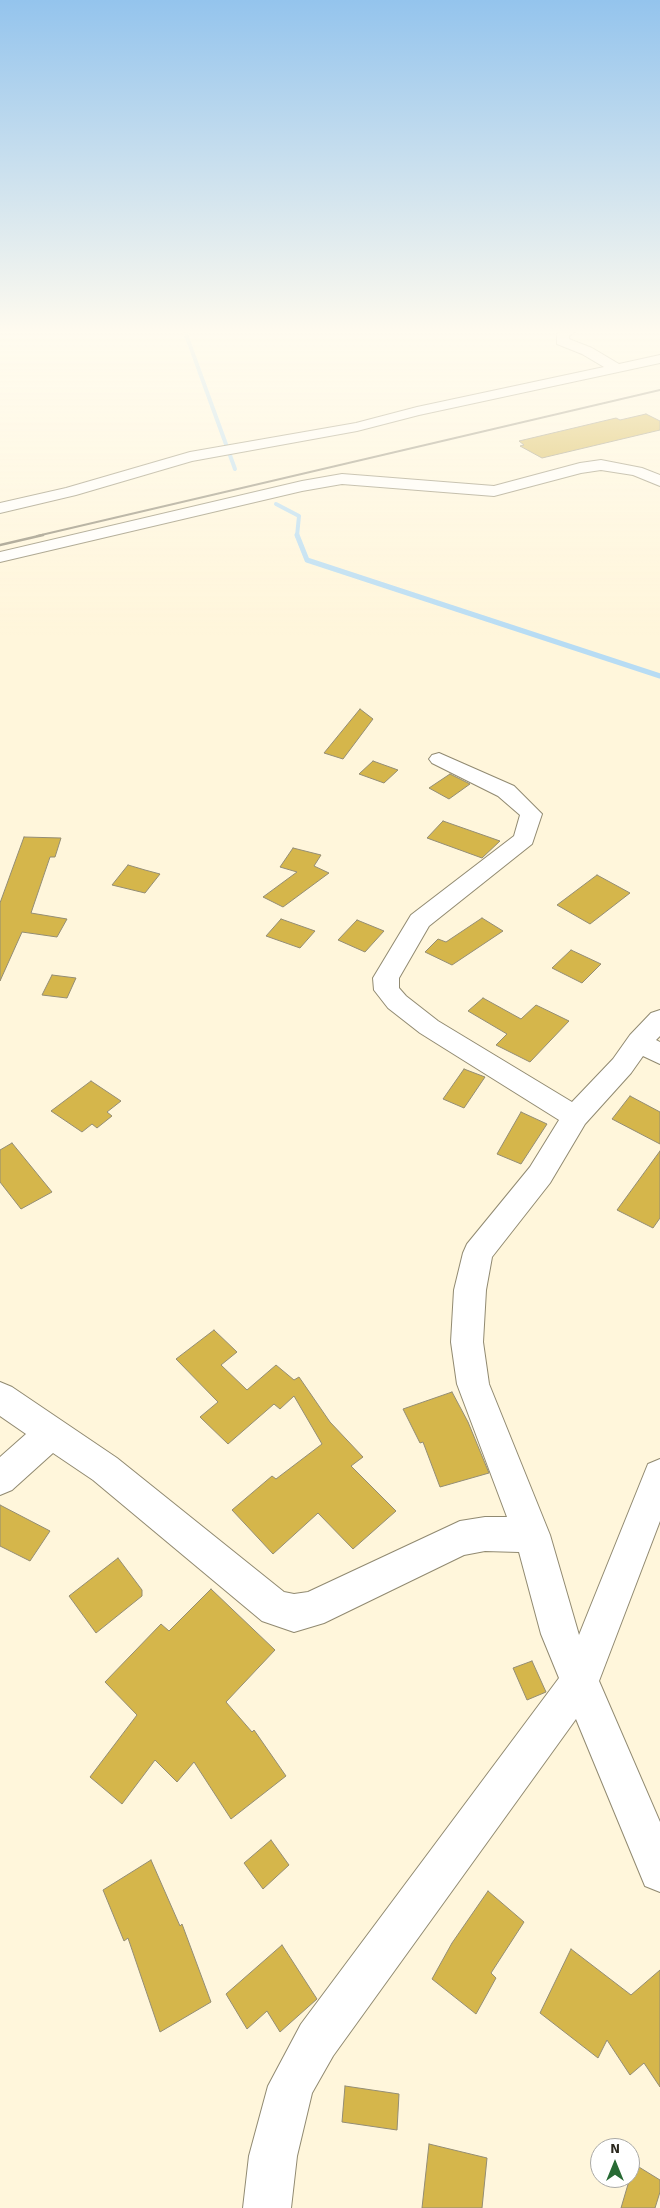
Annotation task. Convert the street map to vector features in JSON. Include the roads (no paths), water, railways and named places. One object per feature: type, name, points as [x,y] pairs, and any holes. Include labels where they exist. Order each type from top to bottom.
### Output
[{"type":"street","points":[[0,508],[70,492],[190,456],[328,432]]},
{"type":"street","points":[[0,557],[302,486],[342,479],[494,491],[580,468],[602,465],[637,471],[660,481]]},
{"type":"street","points":[[439,759],[506,792],[530,814],[524,839],[420,921],[386,978],[387,990],[397,1002],[429,1027],[575,1117]]},
{"type":"street","points":[[653,1039],[622,1066],[575,1117],[540,1175],[478,1253],[470,1290],[467,1342],[474,1384],[532,1535],[560,1634],[660,1871]]},
{"type":"street","points":[[0,1396],[105,1469],[275,1608],[294,1613],[311,1610],[460,1538],[485,1534],[532,1535]]},
{"type":"street","points":[[0,1480],[52,1432]]},
{"type":"street","points":[[267,2208],[274,2156],[291,2086],[317,2040],[580,1682],[660,1476]]},
{"type":"waterway","points":[[222,432],[235,469]]},
{"type":"waterway","points":[[276,504],[299,516],[297,535]]},
{"type":"waterway","points":[[297,535],[307,560],[660,676]]},
{"type":"railway","points":[[37,536],[481,432]]},
{"type":"railway","points":[[0,545],[43,535]]}]
